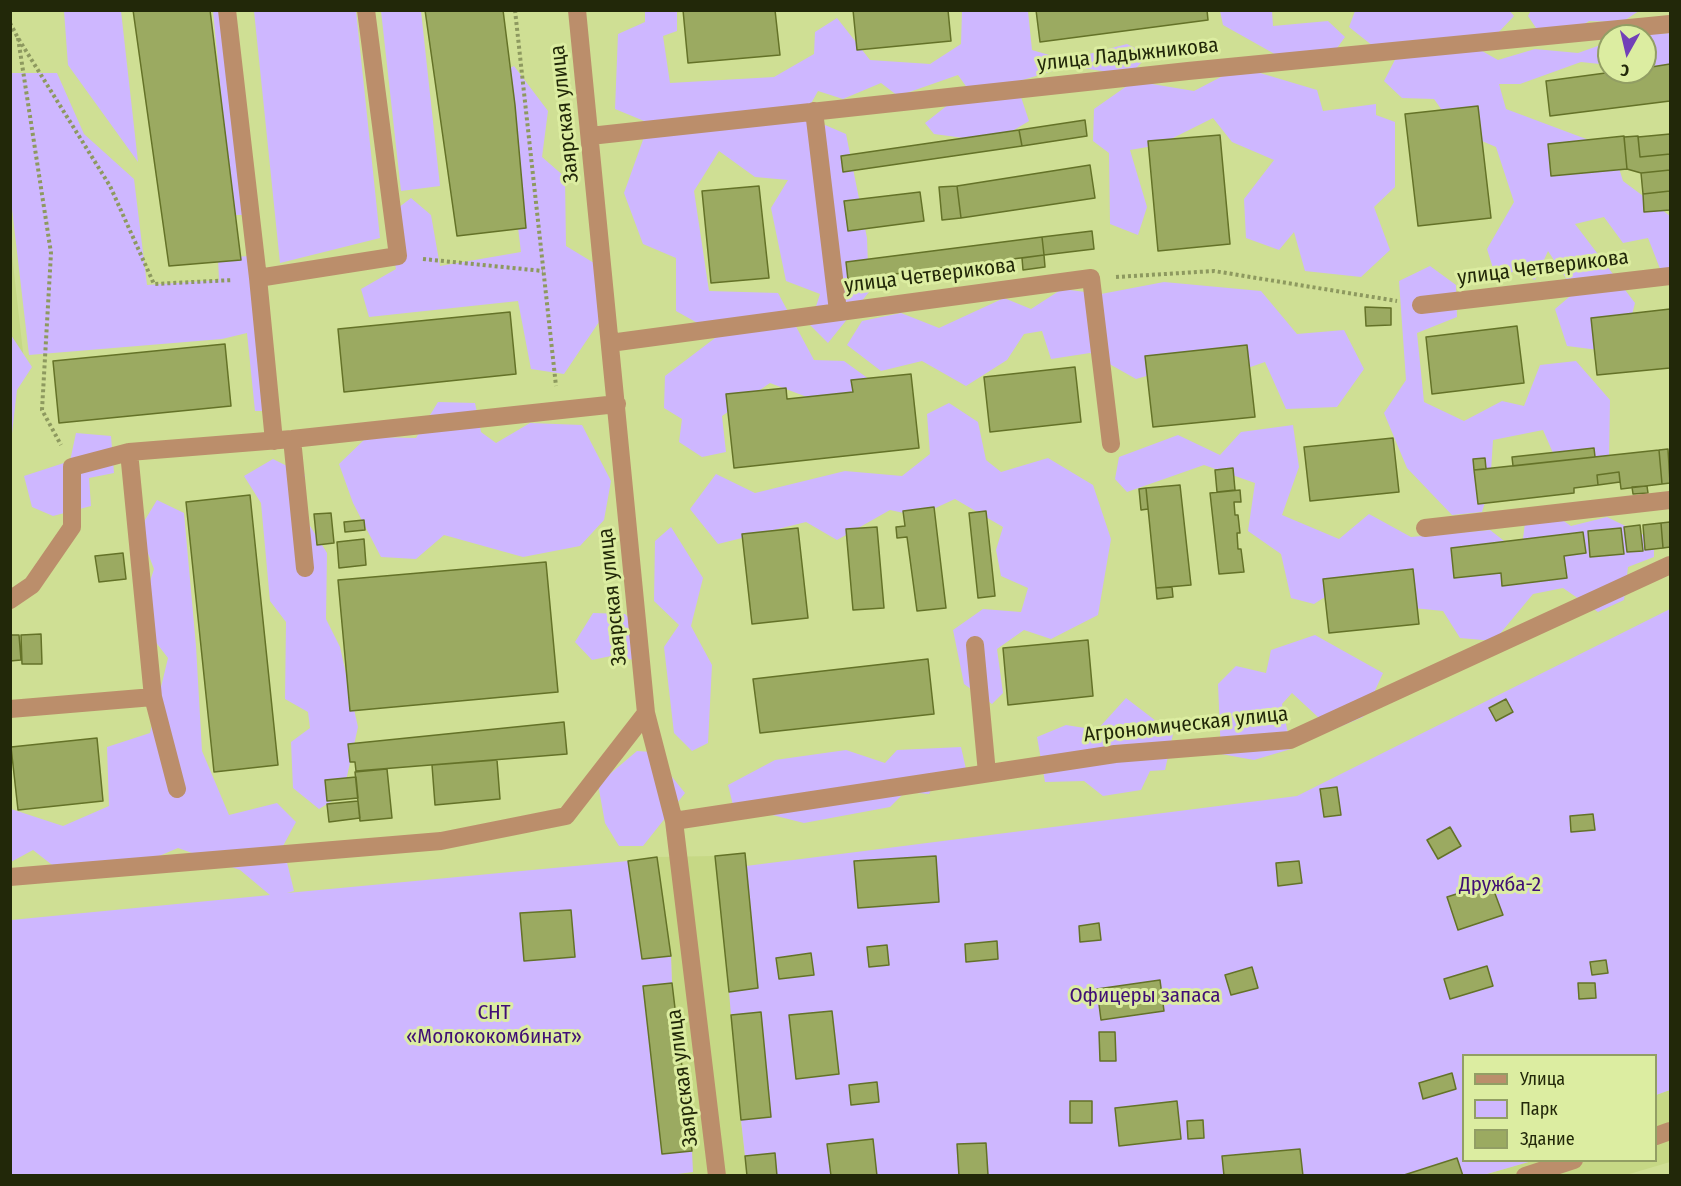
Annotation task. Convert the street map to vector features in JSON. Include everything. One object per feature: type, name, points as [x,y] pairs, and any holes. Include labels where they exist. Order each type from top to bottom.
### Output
[{"type":"street","points":[[227,10],[258,278],[305,568]]},
{"type":"street","points":[[258,278],[398,256],[366,10]]},
{"type":"street","name":"Заярская улица","points":[[577,10],[646,713],[674,821],[717,1176]]},
{"type":"street","name":"улица Ладыжникова","points":[[590,136],[1188,71],[1671,24]]},
{"type":"street","points":[[814,111],[838,311]]},
{"type":"street","name":"улица Четверикова","points":[[1421,305],[1671,276]]},
{"type":"street","points":[[1091,278],[1111,444]]},
{"type":"street","name":"улица Четверикова","points":[[610,343],[1091,278]]},
{"type":"street","points":[[10,600],[32,585],[72,527],[72,467],[129,452],[283,440],[617,404]]},
{"type":"street","points":[[129,452],[153,697],[177,789]]},
{"type":"street","points":[[1425,528],[1671,500]]},
{"type":"street","name":"Агрономическая улица","points":[[674,821],[1115,754],[1290,740],[1671,565]]},
{"type":"street","points":[[975,645],[987,773]]},
{"type":"street","points":[[10,709],[153,697]]},
{"type":"street","points":[[10,877],[441,841],[566,816],[646,713]]},
{"type":"street","points":[[1525,1176],[1571,1162]]},
{"type":"path","points":[[516,10],[558,409]]},
{"type":"path","points":[[10,23],[110,186],[154,284],[258,278]]},
{"type":"path","points":[[18,38],[51,253],[42,410],[72,467]]},
{"type":"path","points":[[398,256],[543,271]]},
{"type":"path","points":[[1091,278],[1214,271],[1421,305]]},
{"type":"shaded area","points":[[10,237],[24,361],[10,362]]},
{"type":"shaded area","points":[[745,853],[758,988],[729,992],[761,1012],[771,1117],[741,1120],[745,1155],[775,1153],[777,1175],[662,1175],[693,1172],[662,1154],[643,986],[672,983],[671,956],[642,959],[628,861],[657,857]]},
{"type":"shaded area","points":[[1670,1090],[1670,1162],[1626,1175],[1480,1176],[1529,1162],[1657,1162],[1657,1095]]},
{"type":"green space","points":[[1509,10],[1514,16],[1497,34],[1373,46],[1349,27],[1355,11]]},
{"type":"green space","points":[[1531,10],[1639,11],[1622,22],[1589,21],[1563,38],[1538,31],[1528,16]]},
{"type":"green space","points":[[64,11],[121,11],[138,162],[68,65]]},
{"type":"green space","points":[[213,11],[224,11],[243,215],[233,215]]},
{"type":"green space","points":[[254,11],[356,11],[380,238],[280,263]]},
{"type":"green space","points":[[381,11],[421,11],[440,186],[401,191]]},
{"type":"green space","points":[[645,11],[677,11],[677,31],[663,36],[670,83],[774,77],[814,54],[815,32],[837,18],[870,60],[930,64],[961,44],[962,11],[1028,11],[1032,50],[1066,60],[1127,44],[1149,55],[1129,75],[1069,66],[1016,82],[1029,121],[994,142],[934,134],[925,123],[968,89],[958,75],[898,96],[881,83],[843,99],[818,91],[804,116],[846,134],[867,238],[869,292],[828,343],[810,325],[820,294],[786,281],[771,208],[788,180],[755,177],[719,151],[694,191],[709,291],[778,293],[814,360],[844,361],[884,390],[844,411],[770,383],[722,416],[726,452],[702,457],[679,442],[682,419],[664,408],[665,376],[719,335],[676,311],[676,258],[643,244],[624,193],[649,123],[615,109],[618,34],[645,22]]},
{"type":"green space","points":[[1220,11],[1272,11],[1273,26],[1328,21],[1345,37],[1335,51],[1280,57],[1223,25]]},
{"type":"green space","points":[[1670,33],[1670,73],[1657,71],[1657,34]]},
{"type":"green space","points":[[1597,46],[1597,64],[1581,62],[1520,84],[1499,84],[1506,109],[1613,149],[1623,181],[1670,216],[1670,284],[1666,284],[1648,238],[1623,243],[1604,217],[1575,224],[1635,303],[1622,353],[1567,346],[1555,309],[1575,292],[1548,251],[1535,280],[1515,271],[1496,278],[1487,249],[1514,202],[1496,147],[1456,130],[1434,99],[1402,98],[1384,81],[1399,52],[1475,47],[1498,60],[1535,49],[1578,53]]},
{"type":"green space","points":[[514,66],[548,111],[542,157],[565,177],[566,246],[594,263],[599,322],[564,374],[531,369],[518,301],[369,317],[361,289],[396,269],[385,218],[411,198],[431,215],[440,266],[521,252],[499,74]]},
{"type":"green space","points":[[1240,67],[1317,90],[1323,111],[1376,104],[1376,115],[1395,122],[1395,187],[1374,207],[1390,250],[1361,277],[1305,271],[1294,232],[1279,250],[1246,238],[1244,199],[1274,160],[1232,142],[1213,118],[1159,145],[1130,150],[1147,207],[1138,235],[1110,224],[1109,153],[1093,141],[1094,109],[1134,81],[1194,91]]},
{"type":"green space","points":[[10,73],[57,73],[84,134],[134,179],[147,285],[219,280],[218,258],[250,256],[266,411],[255,411],[247,333],[222,339],[29,355],[11,200]]},
{"type":"green space","points":[[1430,266],[1456,285],[1457,317],[1417,333],[1424,402],[1464,421],[1502,401],[1524,406],[1540,365],[1576,361],[1610,400],[1609,459],[1560,469],[1543,430],[1493,440],[1490,486],[1482,512],[1452,515],[1407,468],[1384,413],[1406,380],[1399,281]]},
{"type":"green space","points":[[1164,282],[1261,291],[1297,334],[1344,330],[1364,369],[1337,407],[1286,409],[1265,362],[1236,372],[1206,359],[1136,379],[1090,353],[1051,359],[1042,331],[1024,334],[1007,360],[966,386],[922,361],[881,371],[847,345],[862,321],[901,313],[939,328],[1004,298],[1031,309],[1062,289],[1101,294]]},
{"type":"green space","points":[[11,335],[32,367],[17,390],[11,442]]},
{"type":"green space","points":[[438,402],[475,403],[481,432],[496,443],[530,423],[582,425],[611,481],[604,520],[580,546],[523,557],[444,535],[416,559],[381,557],[353,503],[339,464],[367,437],[416,438]]},
{"type":"green space","points":[[949,403],[978,422],[986,460],[1001,472],[1048,458],[1093,485],[1111,539],[1098,615],[1051,639],[1024,630],[997,649],[1003,693],[992,704],[964,684],[953,630],[983,609],[1021,612],[1028,588],[1001,576],[996,550],[1003,527],[955,499],[918,516],[890,510],[837,540],[806,522],[718,544],[690,509],[716,474],[755,493],[845,471],[902,476],[930,454],[927,414]]},
{"type":"green space","points":[[1293,425],[1299,467],[1282,515],[1339,539],[1369,514],[1411,537],[1490,530],[1521,554],[1525,523],[1555,515],[1571,526],[1607,517],[1654,540],[1654,557],[1628,567],[1624,600],[1598,612],[1563,588],[1533,594],[1494,641],[1460,638],[1443,611],[1364,603],[1339,588],[1314,604],[1291,598],[1281,554],[1248,531],[1255,483],[1204,465],[1127,492],[1115,479],[1119,457],[1178,435],[1220,455],[1241,432]]},
{"type":"green space","points":[[76,433],[111,436],[114,473],[89,478],[91,506],[53,516],[32,507],[24,476],[70,461]]},
{"type":"green space","points":[[273,459],[305,475],[305,518],[327,553],[326,619],[340,647],[358,727],[343,794],[319,809],[293,788],[291,742],[310,728],[308,712],[285,699],[286,622],[270,601],[261,503],[244,476]]},
{"type":"green space","name":"СНТ «Молококомбинат»","points":[[157,500],[184,513],[196,646],[202,751],[229,815],[277,803],[296,822],[283,846],[294,891],[287,893],[628,861],[642,959],[671,956],[672,983],[643,987],[662,1154],[692,1151],[693,1172],[662,1176],[11,1175],[11,920],[270,895],[240,870],[178,848],[114,875],[56,868],[33,850],[11,862],[11,809],[63,826],[109,806],[107,747],[150,733],[168,658],[138,619],[154,569],[139,530]]},
{"type":"green space","points":[[671,527],[703,578],[691,626],[712,665],[708,743],[692,751],[674,733],[664,647],[679,625],[654,601],[655,541]]},
{"type":"green space","points":[[1670,609],[1670,1090],[1657,1095],[1657,1054],[1462,1054],[1462,1162],[1529,1162],[1480,1176],[1463,1175],[1457,1158],[1401,1176],[777,1175],[775,1153],[745,1156],[741,1120],[771,1117],[761,1012],[731,1015],[729,992],[758,988],[746,866],[1297,796]]},
{"type":"green space","points":[[593,613],[625,614],[647,636],[634,660],[611,656],[592,660],[575,642]]},
{"type":"green space","points":[[1315,635],[1383,673],[1363,717],[1332,730],[1292,693],[1282,704],[1291,749],[1254,760],[1221,754],[1218,684],[1236,666],[1266,673],[1271,650]]},
{"type":"green space","points":[[1126,698],[1173,734],[1165,770],[1150,771],[1141,790],[1103,796],[1084,781],[1045,782],[1037,737],[1066,725],[1097,730]]},
{"type":"green space","points":[[961,747],[966,769],[939,775],[929,794],[905,792],[890,807],[804,823],[733,805],[728,785],[775,760],[846,750],[885,763],[897,750]]},
{"type":"green space","points":[[637,751],[652,752],[685,793],[643,846],[619,846],[605,823],[598,784]]},
{"type":"building","points":[[133,10],[210,10],[241,260],[169,266]]},
{"type":"building","points":[[425,10],[503,10],[515,105],[526,228],[457,236]]},
{"type":"building","points":[[683,10],[775,10],[780,55],[688,63]]},
{"type":"building","points":[[853,10],[948,10],[951,41],[857,50]]},
{"type":"building","points":[[1036,10],[1207,10],[1208,20],[1040,42]]},
{"type":"building","points":[[1670,64],[1670,101],[1550,116],[1546,81],[1597,74],[1597,84],[1657,84],[1657,66]]},
{"type":"building","points":[[1478,106],[1491,218],[1418,226],[1405,114]]},
{"type":"building","points":[[1085,120],[1087,136],[1022,146],[1019,130]]},
{"type":"building","points":[[1019,130],[1022,146],[843,172],[841,156]]},
{"type":"building","points":[[1670,134],[1670,154],[1640,157],[1638,137]]},
{"type":"building","points":[[1220,135],[1230,244],[1158,251],[1148,141]]},
{"type":"building","points":[[1624,136],[1627,169],[1551,176],[1548,144]]},
{"type":"building","points":[[1638,136],[1640,157],[1670,154],[1670,170],[1641,173],[1627,169],[1624,137]]},
{"type":"building","points":[[1090,165],[1095,198],[961,218],[957,186]]},
{"type":"building","points":[[1670,170],[1670,191],[1643,194],[1641,173]]},
{"type":"building","points":[[759,186],[769,278],[711,283],[702,191]]},
{"type":"building","points":[[957,186],[961,218],[942,220],[939,187]]},
{"type":"building","points":[[1670,191],[1670,210],[1644,212],[1643,194]]},
{"type":"building","points":[[920,192],[924,221],[848,231],[844,201]]},
{"type":"building","points":[[1092,231],[1094,249],[1044,255],[1042,237]]},
{"type":"building","points":[[1042,237],[1044,255],[848,280],[846,262]]},
{"type":"building","points":[[1044,255],[1045,267],[1023,270],[1022,258]]},
{"type":"building","points":[[1365,307],[1391,308],[1391,325],[1366,326]]},
{"type":"building","points":[[1670,309],[1670,368],[1597,375],[1591,318]]},
{"type":"building","points":[[510,312],[516,374],[344,392],[338,329]]},
{"type":"building","points":[[1517,326],[1524,383],[1432,394],[1426,337]]},
{"type":"building","points":[[225,344],[231,406],[59,423],[53,361]]},
{"type":"building","points":[[1247,345],[1255,417],[1153,427],[1145,356]]},
{"type":"building","points":[[1075,367],[1081,422],[990,432],[984,377]]},
{"type":"building","points":[[911,374],[919,448],[734,468],[726,394],[786,388],[787,399],[853,392],[851,380]]},
{"type":"building","points":[[1393,438],[1399,492],[1310,501],[1304,447]]},
{"type":"building","points":[[1594,448],[1595,457],[1513,466],[1512,457]]},
{"type":"building","points":[[1668,449],[1670,483],[1662,484],[1659,450]]},
{"type":"building","points":[[1659,450],[1662,484],[1621,489],[1619,472],[1597,475],[1598,485],[1574,488],[1574,493],[1478,504],[1474,470]]},
{"type":"building","points":[[1485,458],[1486,469],[1474,470],[1473,459]]},
{"type":"building","points":[[1233,468],[1235,490],[1217,492],[1215,470]]},
{"type":"building","points":[[1619,472],[1620,482],[1598,485],[1597,475]]},
{"type":"building","points":[[1180,485],[1191,585],[1156,588],[1146,488]]},
{"type":"building","points":[[1647,486],[1648,493],[1633,494],[1632,487]]},
{"type":"building","points":[[1146,488],[1148,509],[1141,510],[1139,489]]},
{"type":"building","points":[[1240,490],[1241,502],[1234,502],[1240,533],[1237,533],[1238,549],[1241,549],[1244,572],[1219,574],[1210,493]]},
{"type":"building","points":[[250,495],[278,765],[214,772],[186,502]]},
{"type":"building","points":[[934,507],[946,608],[917,611],[907,537],[897,538],[896,527],[905,526],[903,511]]},
{"type":"building","points":[[986,511],[995,596],[978,598],[969,513]]},
{"type":"building","points":[[331,513],[334,543],[317,545],[314,514]]},
{"type":"building","points":[[364,520],[365,530],[345,532],[344,522]]},
{"type":"building","points":[[1670,522],[1670,547],[1663,548],[1661,523]]},
{"type":"building","points":[[1661,523],[1663,548],[1645,550],[1643,525]]},
{"type":"building","points":[[1640,525],[1643,551],[1627,552],[1624,527]]},
{"type":"building","points":[[877,527],[884,608],[853,610],[846,529]]},
{"type":"building","points":[[798,528],[808,618],[752,624],[742,534]]},
{"type":"building","points":[[1621,528],[1624,554],[1590,557],[1588,531]]},
{"type":"building","points":[[1583,532],[1586,553],[1564,556],[1567,578],[1502,586],[1501,573],[1454,578],[1451,548]]},
{"type":"building","points":[[364,539],[366,565],[339,568],[337,542]]},
{"type":"building","points":[[123,553],[126,579],[99,582],[95,556]]},
{"type":"building","points":[[546,562],[558,692],[350,711],[338,580]]},
{"type":"building","points":[[1413,569],[1419,624],[1329,633],[1323,579]]},
{"type":"building","points":[[1172,587],[1173,597],[1157,599],[1156,588]]},
{"type":"building","points":[[41,634],[42,664],[22,664],[21,635]]},
{"type":"building","points":[[10,635],[19,635],[21,660],[10,661]]},
{"type":"building","points":[[1088,640],[1093,696],[1008,705],[1003,648]]},
{"type":"building","points":[[928,659],[934,714],[760,733],[753,679]]},
{"type":"building","points":[[1506,699],[1513,712],[1496,721],[1489,708]]},
{"type":"building","points":[[564,722],[567,754],[356,771],[355,762],[350,762],[348,744]]},
{"type":"building","points":[[97,738],[103,801],[18,810],[11,747]]},
{"type":"building","points":[[497,760],[500,799],[435,805],[432,765]]},
{"type":"building","points":[[387,769],[392,818],[360,821],[355,772]]},
{"type":"building","points":[[356,777],[358,798],[327,801],[325,780]]},
{"type":"building","points":[[1337,787],[1341,815],[1324,817],[1320,789]]},
{"type":"building","points":[[358,801],[360,818],[329,822],[327,804]]},
{"type":"building","points":[[1593,814],[1595,830],[1571,832],[1570,816]]},
{"type":"building","points":[[1450,827],[1461,846],[1438,859],[1427,840]]},
{"type":"building","points":[[745,853],[758,988],[729,992],[715,856]]},
{"type":"building","points":[[936,856],[939,902],[858,908],[854,861]]},
{"type":"building","points":[[657,857],[671,956],[642,959],[628,861]]},
{"type":"building","points":[[1299,861],[1302,883],[1278,886],[1276,863]]},
{"type":"building","points":[[1491,883],[1503,915],[1458,930],[1447,897]]},
{"type":"building","points":[[571,910],[575,957],[524,961],[520,913]]},
{"type":"building","points":[[1099,923],[1101,940],[1080,942],[1079,926]]},
{"type":"building","points":[[997,941],[998,959],[966,962],[965,944]]},
{"type":"building","points":[[887,945],[889,965],[869,967],[867,947]]},
{"type":"building","points":[[811,953],[814,975],[779,979],[776,958]]},
{"type":"building","points":[[1606,960],[1608,973],[1592,975],[1590,962]]},
{"type":"building","points":[[1487,966],[1493,986],[1450,999],[1444,979]]},
{"type":"building","points":[[1252,967],[1258,988],[1231,995],[1225,975]]},
{"type":"building","points":[[1160,980],[1164,1011],[1101,1020],[1097,989]]},
{"type":"building","points":[[672,983],[692,1151],[662,1154],[643,986]]},
{"type":"building","points":[[1578,983],[1595,983],[1596,998],[1579,999]]},
{"type":"building","points":[[832,1011],[839,1074],[796,1079],[789,1015]]},
{"type":"building","points":[[761,1012],[771,1117],[741,1120],[731,1015]]},
{"type":"building","points":[[1099,1032],[1115,1032],[1116,1061],[1100,1061]]},
{"type":"building","points":[[1452,1073],[1456,1089],[1423,1099],[1419,1083]]},
{"type":"building","points":[[877,1082],[879,1102],[851,1105],[849,1085]]},
{"type":"building","points":[[1070,1101],[1092,1101],[1092,1123],[1070,1123]]},
{"type":"building","points":[[1177,1101],[1181,1139],[1119,1146],[1115,1108]]},
{"type":"building","points":[[1203,1120],[1204,1138],[1188,1139],[1187,1121]]},
{"type":"building","points":[[873,1139],[877,1176],[831,1176],[827,1144]]},
{"type":"building","points":[[986,1143],[988,1175],[959,1176],[957,1144]]},
{"type":"building","points":[[1300,1149],[1303,1176],[1224,1176],[1222,1156]]},
{"type":"building","points":[[775,1153],[777,1176],[747,1176],[745,1156]]},
{"type":"building","points":[[1457,1158],[1463,1176],[1401,1176]]},
{"type":"park label","name":"Дружба-2","points":[[1500,885]]},
{"type":"park label","name":"Офицеры запаса","points":[[1145,996]]}]
